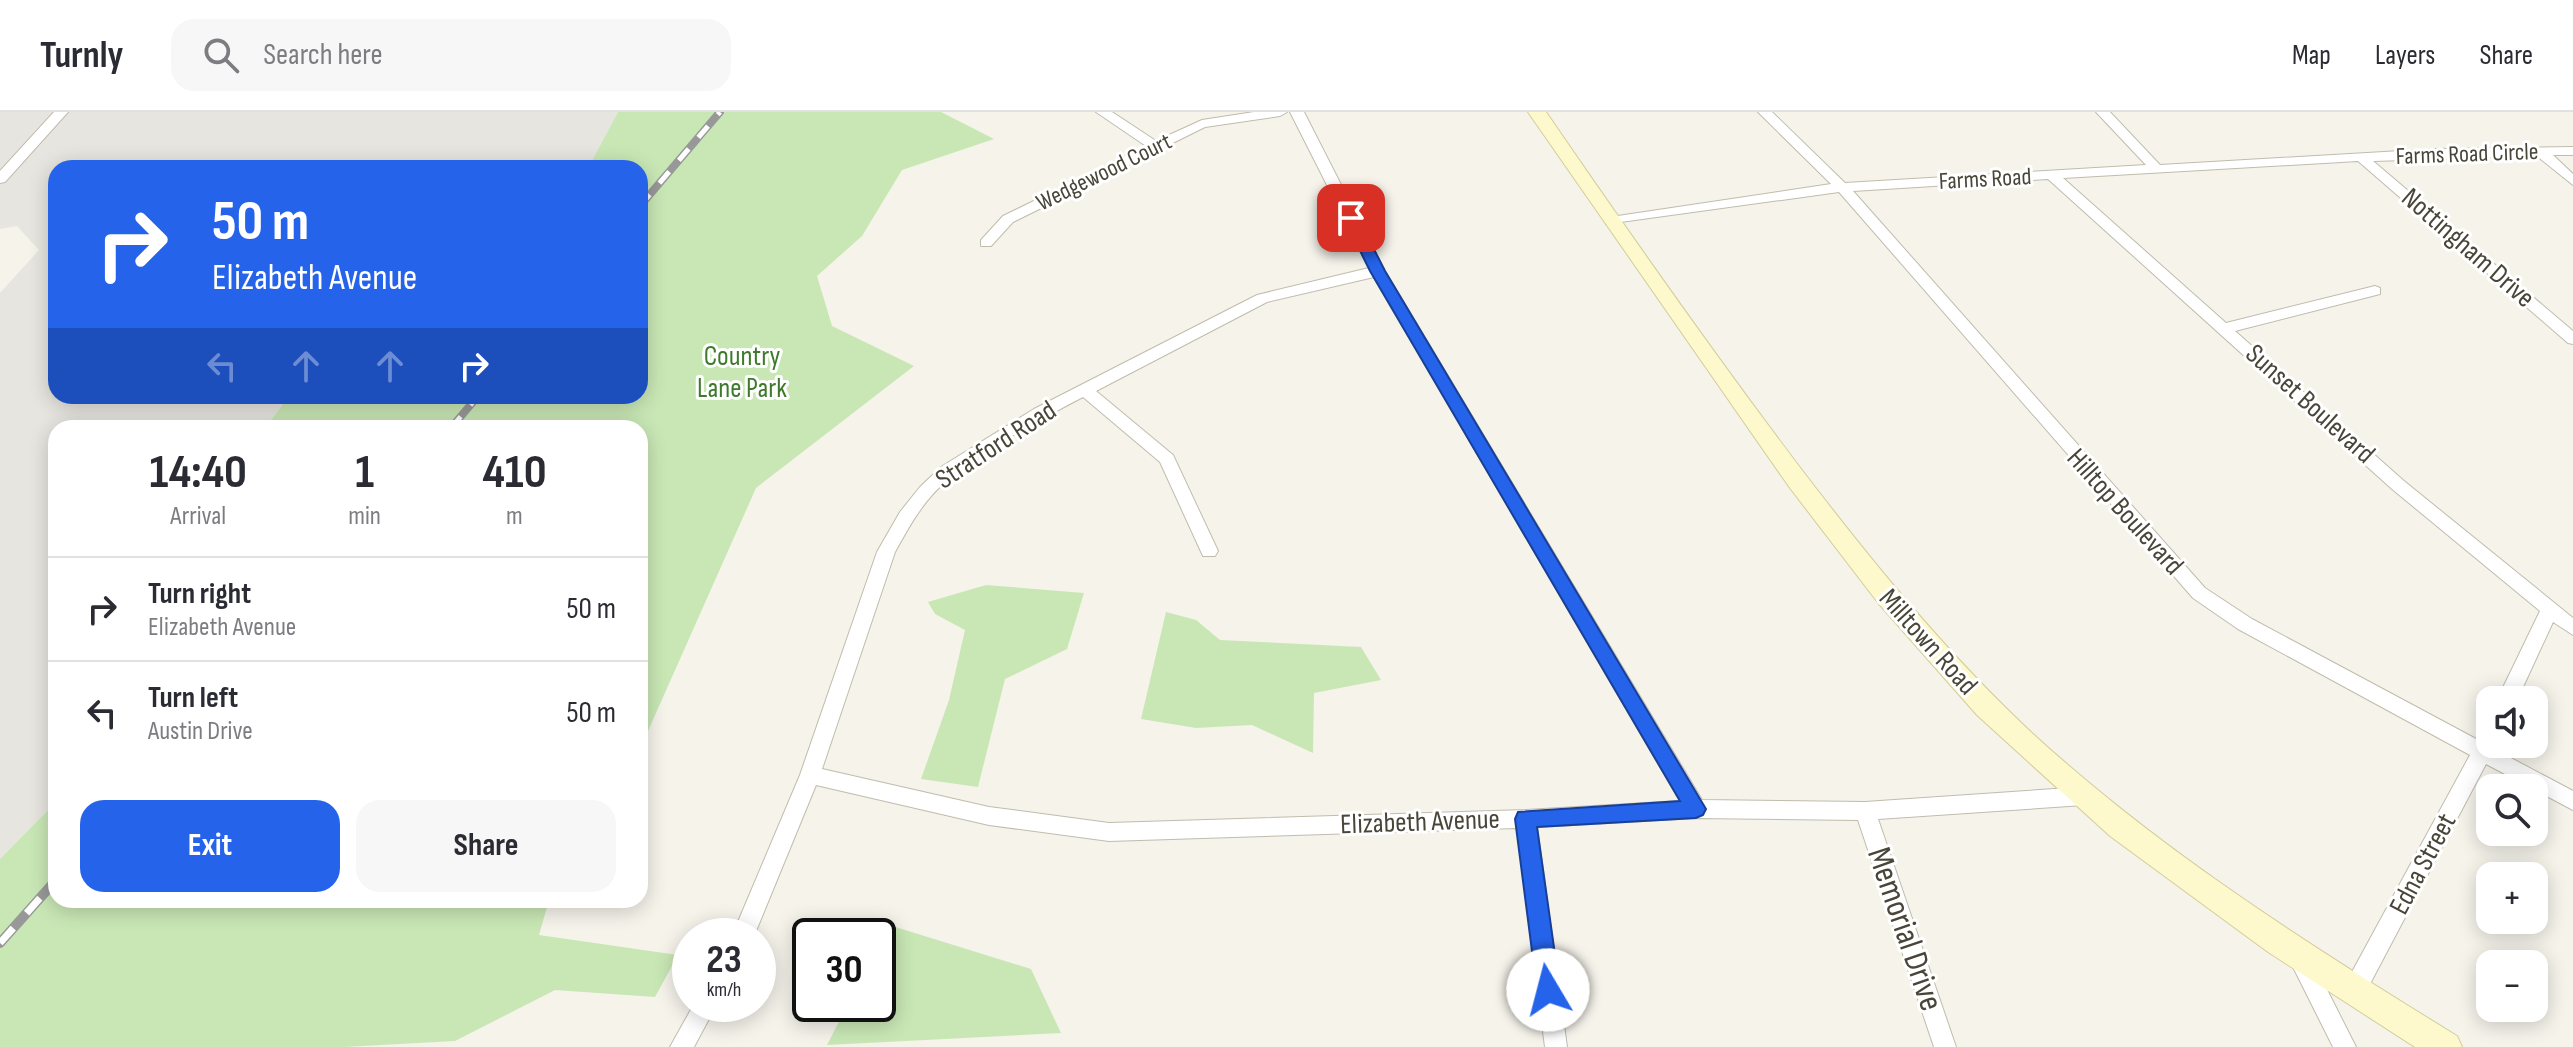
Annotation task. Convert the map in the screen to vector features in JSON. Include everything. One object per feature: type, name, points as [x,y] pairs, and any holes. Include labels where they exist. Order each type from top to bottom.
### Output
[{"type":"street","points":[[0,179],[61,112]]},
{"type":"street","points":[[1103,112],[1156,147]]},
{"type":"street","name":"Wedgewood Court","points":[[986,243],[1008,219],[1202,124],[1280,112]]},
{"type":"street","points":[[1297,112],[1378,271],[1696,809]]},
{"type":"street","name":"Milltown Road","points":[[1537,112],[1708,360],[1846,547],[1900,613],[1972,692],[2084,796],[2171,866],[2297,955],[2445,1047]]},
{"type":"street","name":"Hilltop Boulevard","points":[[1765,112],[1842,187],[2199,593],[2245,624],[2476,740]]},
{"type":"street","points":[[2103,112],[2157,169]]},
{"type":"street","points":[[2540,151],[2573,181]]},
{"type":"street","name":"Farms Road Circle","points":[[2362,158],[2573,151]]},
{"type":"street","name":"Farms Road","points":[[1611,221],[1842,187],[2362,158]]},
{"type":"street","name":"Nottingham Drive","points":[[2362,158],[2573,339]]},
{"type":"street","name":"Sunset Boulevard","points":[[2051,175],[2226,328],[2398,485],[2573,628]]},
{"type":"street","name":"Stratford Road","points":[[750,918],[810,775],[886,552],[906,517],[947,471],[1040,413],[1262,298],[1378,271]]},
{"type":"street","points":[[2226,328],[2375,291]]},
{"type":"street","points":[[1085,390],[1167,459],[1209,551]]},
{"type":"street","points":[[2514,686],[2550,609]]},
{"type":"street","name":"Edna Street","points":[[2354,991],[2479,758]]},
{"type":"street","name":"Hilltop Boulevard","points":[[2506,758],[2573,801]]},
{"type":"street","name":"Elizabeth Avenue","points":[[810,775],[989,816],[1109,832],[1526,819],[1696,809],[1865,811],[2084,796]]},
{"type":"street","name":"Memorial Drive","points":[[1865,811],[1945,1047]]},
{"type":"street","points":[[1526,819],[1556,1047]]},
{"type":"street","points":[[2297,955],[2345,1047]]},
{"type":"street","points":[[681,1047],[696,1022]]},
{"type":"shaded area","points":[[0,112],[618,112],[592,160],[48,160],[48,404],[283,404],[271,420],[48,420],[48,810],[0,859],[0,293],[39,250],[17,226],[0,229]]},
{"type":"green space","name":"Country Lane Park","points":[[618,112],[941,112],[994,139],[902,170],[862,236],[817,276],[832,326],[914,366],[756,488],[648,731],[648,420],[271,420],[283,404],[648,404],[648,160],[592,160]]},
{"type":"green space","points":[[986,585],[1084,593],[1067,649],[1005,679],[978,787],[921,779],[949,700],[965,630],[935,614],[928,602]]},
{"type":"green space","points":[[1166,612],[1196,620],[1220,640],[1361,647],[1381,680],[1314,693],[1313,753],[1252,725],[1196,728],[1141,719]]},
{"type":"green space","points":[[48,810],[48,908],[547,908],[539,935],[672,954],[672,966],[655,997],[555,990],[455,1041],[344,1047],[0,1047],[0,859]]},
{"type":"green space","points":[[896,927],[1031,969],[1061,1033],[827,1045],[839,1022],[896,1022]]},
{"type":"railway","points":[[648,197],[720,112]]},
{"type":"railway","points":[[458,420],[471,404]]},
{"type":"railway","points":[[0,943],[48,889]]},
{"type":"route","points":[[1351,218],[1378,271],[1696,809],[1526,819],[1548,990]]}]
